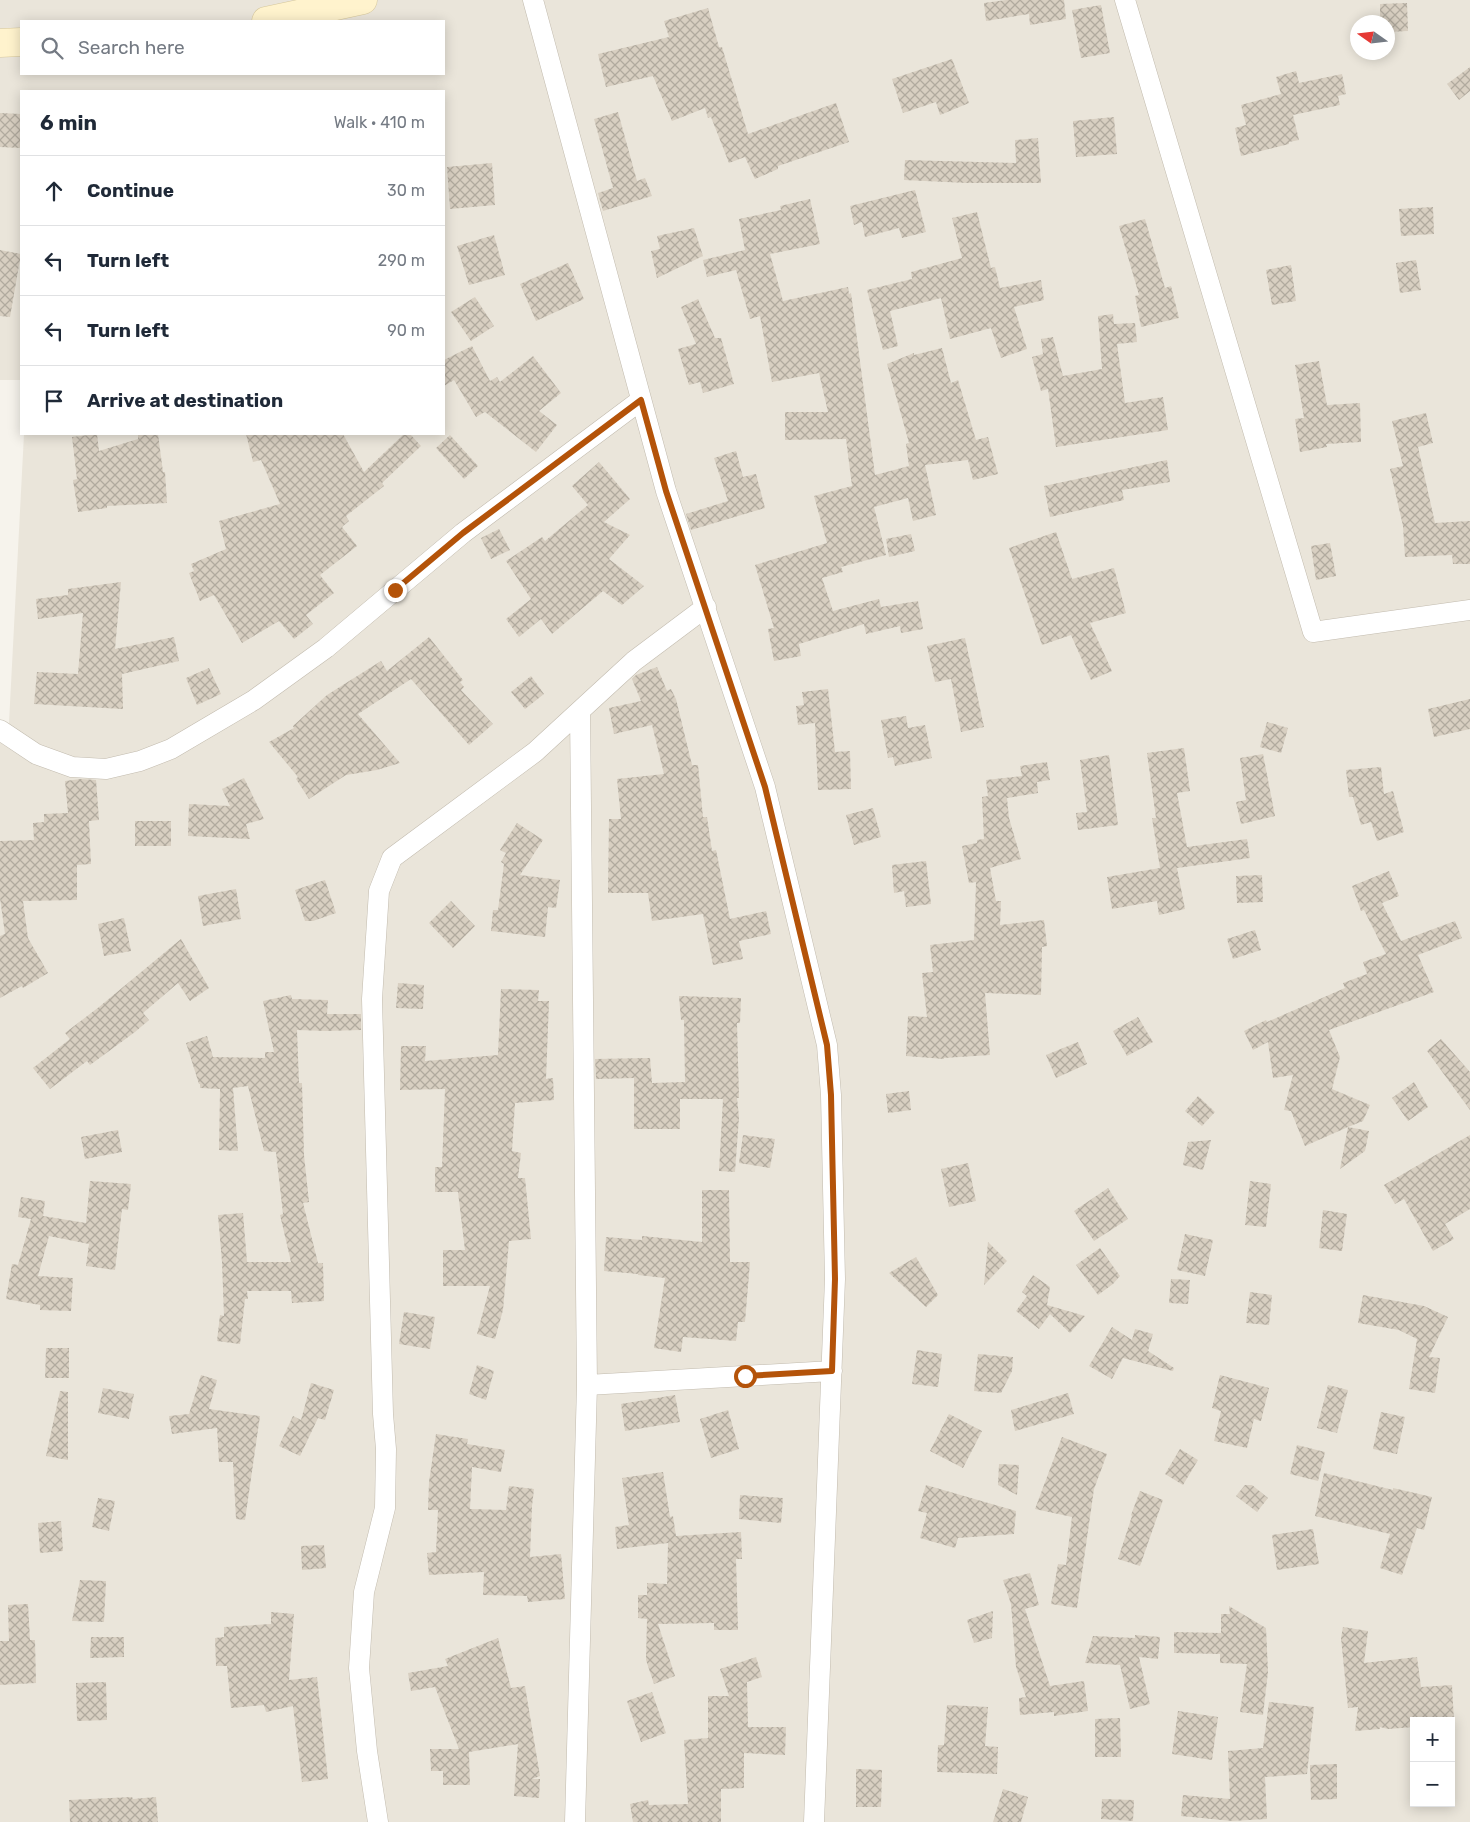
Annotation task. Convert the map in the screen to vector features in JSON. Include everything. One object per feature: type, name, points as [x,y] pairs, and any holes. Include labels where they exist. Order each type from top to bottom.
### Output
[{"type":"main road","points":[[271,20],[363,0]]},
{"type":"main road","points":[[0,43],[20,42]]},
{"type":"street","points":[[533,0],[666,491],[765,787],[827,1045],[831,1095],[835,1279],[814,1822]]},
{"type":"street","points":[[1124,0],[1313,632],[1470,610]]},
{"type":"street","points":[[0,730],[36,754],[72,767],[106,768],[140,761],[171,749],[254,700],[326,648],[463,533],[641,400]]},
{"type":"street","points":[[378,1822],[367,1751],[359,1668],[364,1592],[385,1508],[386,1449],[372,999],[379,891],[392,858],[535,752],[634,661],[706,607]]},
{"type":"street","points":[[575,1822],[587,1385],[580,711]]},
{"type":"street","points":[[587,1385],[832,1371]]},
{"type":"shaded area","points":[[0,0],[1470,0],[1470,1822],[0,1822],[0,743],[8,742],[24,435],[445,435],[445,90],[20,90],[20,380],[0,380]]},
{"type":"building","points":[[1006,0],[1064,0],[1066,19],[1030,25],[1029,14],[986,21],[984,3]]},
{"type":"building","points":[[1407,3],[1408,31],[1395,32],[1395,15],[1380,15],[1380,4]]},
{"type":"building","points":[[1101,5],[1110,53],[1081,58],[1072,10]]},
{"type":"building","points":[[708,8],[719,47],[722,47],[748,134],[836,103],[849,142],[778,166],[778,169],[755,179],[745,157],[729,163],[711,117],[708,118],[705,108],[672,121],[653,76],[606,87],[598,54],[669,37],[664,21]]},
{"type":"building","points":[[952,59],[969,103],[940,115],[936,102],[903,113],[892,79]]},
{"type":"building","points":[[1470,67],[1470,91],[1459,100],[1447,84]]},
{"type":"building","points":[[1296,71],[1299,83],[1342,74],[1346,94],[1338,96],[1340,105],[1293,115],[1299,140],[1241,156],[1235,128],[1246,125],[1241,105],[1281,94],[1276,77]]},
{"type":"building","points":[[618,112],[637,181],[645,178],[652,196],[603,211],[598,193],[613,188],[594,119]]},
{"type":"building","points":[[0,113],[20,114],[20,148],[0,147]]},
{"type":"building","points":[[1114,117],[1117,154],[1076,157],[1073,121]]},
{"type":"building","points":[[1038,138],[1041,183],[967,183],[904,180],[905,160],[1016,163],[1015,140]]},
{"type":"building","points":[[492,163],[495,205],[450,209],[447,167]]},
{"type":"building","points":[[915,190],[926,232],[902,238],[899,228],[865,237],[862,222],[854,225],[850,206]]},
{"type":"building","points":[[810,199],[820,244],[770,254],[783,301],[848,287],[849,294],[851,293],[875,475],[909,466],[906,444],[909,443],[887,364],[914,353],[914,355],[942,348],[951,383],[958,380],[976,440],[988,437],[998,474],[973,480],[968,460],[925,465],[936,515],[913,521],[908,498],[874,507],[886,555],[841,567],[843,572],[822,578],[833,611],[879,599],[881,607],[918,601],[923,629],[901,633],[900,626],[866,634],[864,624],[799,644],[801,656],[774,661],[768,629],[774,628],[755,565],[827,543],[814,496],[852,486],[846,439],[785,440],[785,412],[828,412],[819,373],[772,382],[760,316],[750,319],[736,270],[707,277],[703,260],[745,250],[739,219],[781,210],[780,206]]},
{"type":"building","points":[[1433,207],[1434,234],[1401,236],[1399,209]]},
{"type":"building","points":[[977,212],[991,268],[995,267],[1000,288],[1041,280],[1044,300],[1014,307],[1027,349],[1001,358],[991,328],[950,339],[941,298],[890,311],[898,346],[883,350],[867,290],[912,279],[911,272],[962,258],[952,218]]},
{"type":"building","points":[[1145,219],[1165,288],[1171,286],[1179,318],[1141,327],[1135,296],[1139,295],[1119,226]]},
{"type":"building","points":[[694,228],[703,256],[657,278],[651,251],[660,249],[657,236]]},
{"type":"building","points":[[494,235],[505,275],[469,285],[457,246]]},
{"type":"building","points":[[0,250],[20,254],[20,260],[10,317],[0,316]]},
{"type":"building","points":[[1416,260],[1421,290],[1400,293],[1396,263]]},
{"type":"building","points":[[568,263],[584,299],[536,321],[520,284]]},
{"type":"building","points":[[1291,265],[1296,301],[1272,305],[1266,270]]},
{"type":"building","points":[[475,297],[494,326],[471,341],[451,312]]},
{"type":"building","points":[[698,299],[715,338],[721,338],[734,384],[703,393],[700,382],[689,385],[678,349],[696,344],[681,307]]},
{"type":"building","points":[[1113,314],[1114,324],[1135,323],[1137,342],[1117,344],[1125,403],[1163,397],[1168,430],[1056,447],[1048,389],[1041,391],[1032,357],[1043,354],[1041,339],[1053,337],[1063,376],[1102,369],[1098,316]]},
{"type":"building","points":[[472,346],[490,381],[497,377],[500,382],[533,356],[561,393],[539,411],[557,425],[536,452],[485,412],[476,417],[454,380],[445,385],[445,360]]},
{"type":"building","points":[[1319,361],[1327,405],[1360,403],[1361,442],[1326,444],[1327,447],[1300,452],[1295,419],[1304,418],[1295,365]]},
{"type":"building","points":[[1426,413],[1433,443],[1418,447],[1435,523],[1470,521],[1470,564],[1453,564],[1452,555],[1405,557],[1403,526],[1390,469],[1403,466],[1392,421]]},
{"type":"building","points":[[97,435],[99,451],[138,439],[138,435],[158,435],[163,472],[165,472],[167,503],[107,506],[107,508],[78,512],[73,480],[77,479],[72,437]]},
{"type":"building","points":[[246,435],[344,435],[364,472],[403,435],[411,435],[421,446],[382,483],[384,486],[346,516],[349,521],[342,527],[357,546],[320,575],[334,593],[306,615],[313,624],[294,639],[279,621],[242,643],[214,595],[200,601],[189,573],[194,571],[191,564],[226,549],[219,521],[280,504],[261,460],[253,462]]},
{"type":"building","points":[[450,435],[478,466],[464,479],[436,448]]},
{"type":"building","points":[[736,451],[743,477],[756,474],[765,508],[691,530],[686,514],[728,501],[714,458]]},
{"type":"building","points":[[1167,460],[1170,482],[1122,490],[1124,500],[1050,517],[1044,486]]},
{"type":"building","points":[[599,462],[630,499],[604,522],[630,535],[609,559],[644,586],[622,605],[603,591],[552,634],[541,619],[519,637],[506,619],[531,599],[506,561],[542,537],[545,541],[588,505],[572,486]]},
{"type":"building","points":[[499,529],[510,550],[491,559],[481,538]]},
{"type":"building","points":[[1056,532],[1072,579],[1114,568],[1126,613],[1090,623],[1112,671],[1091,680],[1071,635],[1042,645],[1009,548]]},
{"type":"building","points":[[911,534],[915,551],[889,557],[886,539]]},
{"type":"building","points":[[1330,543],[1336,576],[1316,580],[1311,546]]},
{"type":"building","points":[[121,582],[115,649],[174,637],[179,661],[122,674],[123,709],[34,704],[37,672],[78,674],[83,613],[38,619],[36,599],[68,595],[68,589]]},
{"type":"building","points":[[429,637],[463,680],[460,682],[464,687],[461,690],[493,724],[469,745],[411,679],[358,714],[400,763],[377,770],[346,775],[309,799],[296,779],[298,777],[269,742],[294,728],[293,726],[327,695],[381,661],[387,671]]},
{"type":"building","points":[[965,638],[984,727],[961,732],[951,679],[935,682],[927,646]]},
{"type":"building","points":[[657,667],[667,691],[671,689],[676,699],[692,765],[698,765],[703,817],[707,817],[712,851],[716,850],[730,919],[766,911],[771,934],[739,941],[743,959],[713,965],[703,914],[652,921],[648,893],[608,893],[609,819],[621,819],[617,779],[664,774],[652,725],[614,734],[609,708],[641,701],[632,679],[636,675]]},
{"type":"building","points":[[209,668],[221,694],[197,705],[186,678]]},
{"type":"building","points":[[531,676],[544,694],[525,709],[511,692]]},
{"type":"building","points":[[828,689],[835,752],[850,751],[851,789],[818,790],[815,723],[798,725],[796,706],[804,705],[802,692]]},
{"type":"building","points":[[1470,699],[1470,729],[1434,737],[1428,709]]},
{"type":"building","points":[[906,716],[908,728],[925,725],[932,758],[895,766],[893,757],[888,758],[881,720]]},
{"type":"building","points":[[1267,722],[1288,728],[1281,753],[1260,747]]},
{"type":"building","points":[[1184,748],[1190,791],[1177,793],[1187,847],[1247,839],[1250,858],[1177,868],[1185,909],[1159,915],[1157,901],[1112,909],[1107,877],[1160,868],[1152,818],[1156,818],[1147,753]]},
{"type":"building","points":[[1263,754],[1275,816],[1241,824],[1236,802],[1246,800],[1240,758]]},
{"type":"building","points":[[1109,755],[1118,825],[1078,830],[1076,813],[1087,812],[1080,760]]},
{"type":"building","points":[[1047,762],[1050,780],[1037,782],[1038,793],[1007,798],[1009,818],[1021,859],[990,868],[996,901],[1001,901],[1000,925],[1044,920],[1047,946],[1042,947],[1041,995],[985,993],[990,1055],[944,1059],[906,1056],[908,1016],[927,1017],[922,973],[933,972],[930,945],[974,940],[976,882],[969,883],[962,846],[977,843],[977,840],[984,839],[982,797],[988,796],[986,780],[1022,776],[1020,766]]},
{"type":"building","points":[[1381,767],[1384,794],[1393,791],[1404,832],[1377,841],[1371,822],[1361,825],[1353,797],[1349,797],[1346,770]]},
{"type":"building","points":[[244,778],[264,819],[246,824],[250,839],[188,836],[189,804],[230,806],[222,789]]},
{"type":"building","points":[[96,780],[99,820],[89,821],[91,864],[77,865],[77,900],[23,901],[28,938],[48,973],[23,988],[22,986],[0,998],[0,936],[5,934],[0,898],[0,841],[34,840],[33,823],[44,822],[44,814],[68,813],[65,781]]},
{"type":"building","points":[[873,808],[881,837],[854,845],[846,815]]},
{"type":"building","points":[[135,821],[171,821],[171,846],[135,846]]},
{"type":"building","points":[[517,823],[543,840],[520,875],[560,880],[556,908],[548,907],[545,937],[491,931],[493,910],[498,910],[504,864],[501,862],[506,853],[500,850]]},
{"type":"building","points":[[926,861],[931,904],[906,907],[904,891],[894,893],[892,865]]},
{"type":"building","points":[[1389,871],[1399,896],[1382,903],[1401,941],[1455,921],[1462,938],[1418,955],[1434,992],[1329,1030],[1340,1057],[1332,1089],[1370,1105],[1363,1121],[1305,1146],[1291,1111],[1284,1110],[1293,1075],[1273,1078],[1268,1042],[1253,1050],[1244,1031],[1266,1020],[1267,1022],[1345,988],[1343,983],[1367,974],[1363,962],[1386,954],[1364,910],[1361,911],[1352,886]]},
{"type":"building","points":[[1262,875],[1263,902],[1237,903],[1236,876]]},
{"type":"building","points":[[325,880],[336,913],[313,921],[305,921],[295,890]]},
{"type":"building","points":[[236,889],[241,919],[203,926],[198,896]]},
{"type":"building","points":[[451,901],[475,926],[453,948],[429,923]]},
{"type":"building","points":[[124,918],[131,951],[104,956],[98,924]]},
{"type":"building","points":[[1255,930],[1261,950],[1233,959],[1227,939]]},
{"type":"building","points":[[181,939],[209,988],[190,1001],[178,983],[143,1013],[149,1020],[135,1032],[90,1065],[87,1061],[50,1089],[33,1068],[70,1039],[65,1033]]},
{"type":"building","points":[[398,983],[424,985],[423,1009],[396,1008]]},
{"type":"building","points":[[501,989],[539,990],[538,1001],[549,1001],[546,1079],[553,1078],[554,1100],[515,1103],[512,1151],[521,1153],[518,1178],[525,1178],[531,1239],[509,1241],[503,1310],[495,1339],[477,1334],[490,1286],[443,1286],[443,1250],[465,1250],[458,1192],[435,1192],[435,1167],[442,1167],[445,1089],[400,1090],[401,1046],[426,1046],[425,1061],[498,1055]]},
{"type":"building","points":[[291,995],[292,999],[328,1000],[327,1014],[361,1014],[361,1030],[297,1030],[299,1083],[302,1083],[304,1155],[309,1202],[303,1203],[318,1263],[323,1263],[324,1301],[292,1303],[291,1291],[247,1291],[248,1299],[245,1299],[240,1344],[217,1341],[220,1315],[224,1316],[218,1215],[243,1213],[247,1262],[291,1262],[280,1215],[283,1214],[276,1152],[264,1151],[248,1086],[233,1088],[238,1151],[219,1150],[220,1089],[200,1088],[186,1043],[207,1036],[213,1057],[265,1058],[265,1052],[274,1052],[263,1001]]},
{"type":"building","points":[[679,996],[741,998],[740,1023],[737,1023],[739,1098],[737,1098],[739,1117],[735,1172],[719,1171],[723,1099],[680,1099],[680,1129],[634,1129],[634,1078],[596,1079],[595,1059],[650,1058],[652,1083],[685,1082],[684,1020],[681,1020]]},
{"type":"building","points":[[1138,1017],[1153,1042],[1127,1056],[1113,1031]]},
{"type":"building","points":[[1441,1039],[1470,1072],[1470,1110],[1427,1051]]},
{"type":"building","points":[[1078,1042],[1087,1064],[1056,1078],[1046,1055]]},
{"type":"building","points":[[1414,1082],[1428,1107],[1408,1121],[1392,1098]]},
{"type":"building","points":[[909,1091],[911,1110],[888,1113],[886,1094]]},
{"type":"building","points":[[1198,1096],[1215,1112],[1202,1126],[1185,1111]]},
{"type":"building","points":[[1348,1127],[1369,1131],[1365,1151],[1340,1169]]},
{"type":"building","points":[[118,1130],[122,1152],[85,1159],[81,1137]]},
{"type":"building","points":[[743,1135],[775,1139],[770,1168],[739,1163]]},
{"type":"building","points":[[1470,1135],[1470,1209],[1445,1224],[1454,1239],[1433,1251],[1404,1199],[1395,1204],[1384,1185]]},
{"type":"building","points":[[1211,1140],[1203,1170],[1183,1165],[1188,1142]]},
{"type":"building","points":[[968,1163],[976,1201],[949,1207],[941,1169]]},
{"type":"building","points":[[90,1181],[131,1184],[128,1210],[122,1209],[115,1270],[86,1266],[89,1244],[49,1236],[38,1276],[73,1278],[71,1311],[40,1310],[40,1305],[6,1299],[12,1264],[18,1265],[31,1219],[18,1217],[21,1197],[45,1201],[43,1216],[86,1223]]},
{"type":"building","points":[[1250,1181],[1271,1184],[1266,1227],[1245,1225]]},
{"type":"building","points":[[1108,1188],[1128,1219],[1094,1241],[1074,1211]]},
{"type":"building","points":[[702,1190],[729,1190],[730,1262],[750,1262],[745,1322],[738,1322],[736,1341],[683,1337],[681,1352],[654,1348],[665,1278],[604,1271],[606,1237],[642,1240],[642,1236],[702,1242]]},
{"type":"building","points":[[1323,1210],[1347,1214],[1342,1251],[1319,1248]]},
{"type":"building","points":[[1185,1234],[1213,1240],[1205,1276],[1177,1270]]},
{"type":"building","points":[[988,1242],[1007,1261],[984,1285]]},
{"type":"building","points":[[1100,1248],[1120,1276],[1098,1295],[1076,1265]]},
{"type":"building","points":[[916,1257],[938,1295],[926,1307],[889,1273]]},
{"type":"building","points":[[1033,1275],[1050,1287],[1047,1305],[1085,1316],[1070,1333],[1050,1314],[1039,1329],[1016,1311],[1027,1296],[1022,1292]]},
{"type":"building","points":[[1171,1279],[1190,1280],[1188,1304],[1169,1303]]},
{"type":"building","points":[[1250,1292],[1272,1295],[1269,1325],[1246,1323]]},
{"type":"building","points":[[1363,1295],[1424,1306],[1448,1317],[1429,1357],[1440,1358],[1435,1393],[1409,1389],[1417,1339],[1399,1330],[1358,1323]]},
{"type":"building","points":[[404,1312],[435,1317],[430,1349],[399,1344]]},
{"type":"building","points":[[1112,1327],[1132,1340],[1135,1329],[1153,1334],[1148,1351],[1174,1368],[1173,1371],[1123,1358],[1112,1379],[1089,1366]]},
{"type":"building","points":[[46,1348],[69,1348],[69,1378],[45,1378]]},
{"type":"building","points":[[917,1350],[942,1354],[938,1387],[912,1384]]},
{"type":"building","points":[[978,1354],[1013,1357],[1012,1371],[1001,1393],[974,1391]]},
{"type":"building","points":[[477,1365],[494,1371],[486,1400],[469,1394]]},
{"type":"building","points":[[201,1375],[217,1380],[209,1409],[260,1416],[245,1520],[236,1519],[233,1462],[219,1462],[217,1428],[172,1434],[169,1416],[189,1414]]},
{"type":"building","points":[[1220,1375],[1269,1388],[1261,1421],[1254,1419],[1247,1448],[1214,1441],[1221,1411],[1212,1408]]},
{"type":"building","points":[[311,1383],[334,1390],[325,1420],[318,1418],[300,1456],[279,1446],[293,1416],[301,1420]]},
{"type":"building","points":[[1328,1385],[1348,1390],[1337,1433],[1317,1428]]},
{"type":"building","points":[[103,1388],[134,1394],[129,1419],[98,1413]]},
{"type":"building","points":[[60,1391],[68,1392],[68,1460],[46,1456]]},
{"type":"building","points":[[1068,1393],[1074,1414],[1015,1431],[1011,1410]]},
{"type":"building","points":[[675,1395],[680,1422],[625,1431],[621,1404]]},
{"type":"building","points":[[728,1410],[739,1449],[711,1458],[700,1419]]},
{"type":"building","points":[[1381,1412],[1405,1417],[1397,1454],[1373,1449]]},
{"type":"building","points":[[949,1414],[982,1431],[963,1468],[930,1451]]},
{"type":"building","points":[[436,1434],[468,1439],[467,1444],[505,1450],[501,1472],[472,1467],[470,1509],[506,1510],[509,1486],[534,1489],[530,1557],[561,1554],[565,1599],[528,1602],[527,1596],[483,1595],[484,1572],[429,1575],[427,1553],[436,1552],[438,1510],[428,1510],[429,1482]]},
{"type":"building","points":[[1062,1437],[1107,1454],[1094,1489],[1077,1608],[1051,1604],[1058,1564],[1066,1565],[1072,1517],[1035,1509]]},
{"type":"building","points":[[1297,1445],[1325,1452],[1318,1481],[1290,1474]]},
{"type":"building","points":[[1180,1449],[1198,1460],[1183,1485],[1165,1474]]},
{"type":"building","points":[[999,1464],[1019,1465],[1017,1495],[998,1485]]},
{"type":"building","points":[[663,1472],[670,1517],[673,1516],[676,1536],[741,1532],[742,1559],[736,1559],[738,1630],[714,1630],[714,1623],[658,1624],[675,1676],[654,1684],[646,1660],[647,1619],[638,1618],[638,1595],[647,1595],[647,1583],[667,1584],[668,1543],[617,1549],[615,1527],[629,1525],[622,1478]]},
{"type":"building","points":[[1324,1473],[1393,1490],[1393,1488],[1432,1497],[1424,1530],[1417,1528],[1402,1575],[1380,1568],[1390,1534],[1315,1516]]},
{"type":"building","points":[[926,1485],[1016,1511],[1014,1534],[958,1538],[955,1548],[920,1538],[927,1513],[918,1511]]},
{"type":"building","points":[[1245,1485],[1252,1485],[1268,1498],[1257,1512],[1236,1496]]},
{"type":"building","points":[[1140,1491],[1163,1500],[1140,1566],[1118,1559]]},
{"type":"building","points":[[740,1495],[783,1498],[781,1523],[739,1519]]},
{"type":"building","points":[[98,1498],[115,1501],[109,1531],[92,1527]]},
{"type":"building","points":[[61,1521],[63,1551],[40,1553],[38,1523]]},
{"type":"building","points":[[1313,1529],[1319,1564],[1277,1570],[1272,1535]]},
{"type":"building","points":[[324,1545],[326,1568],[302,1570],[301,1546]]},
{"type":"building","points":[[1030,1573],[1039,1605],[1025,1609],[1050,1686],[1084,1681],[1088,1711],[1054,1716],[1054,1712],[1020,1715],[1019,1698],[1026,1697],[1016,1667],[1011,1604],[1003,1580]]},
{"type":"building","points":[[80,1580],[106,1581],[104,1622],[72,1621]]},
{"type":"building","points":[[28,1604],[30,1640],[35,1640],[36,1683],[0,1685],[0,1641],[9,1641],[8,1605]]},
{"type":"building","points":[[1229,1606],[1266,1628],[1268,1672],[1263,1715],[1240,1712],[1247,1664],[1220,1663],[1220,1654],[1174,1653],[1174,1632],[1221,1633],[1221,1614],[1230,1614]]},
{"type":"building","points":[[993,1611],[992,1638],[974,1643],[967,1620]]},
{"type":"building","points":[[271,1612],[294,1614],[289,1680],[317,1677],[328,1779],[302,1782],[293,1706],[266,1712],[264,1705],[231,1708],[227,1666],[216,1666],[215,1638],[224,1637],[224,1627],[271,1624]]},
{"type":"building","points":[[1343,1627],[1368,1631],[1364,1663],[1417,1657],[1421,1687],[1452,1685],[1454,1717],[1410,1717],[1410,1727],[1388,1729],[1380,1727],[1380,1729],[1355,1731],[1358,1707],[1348,1708],[1341,1638]]},
{"type":"building","points":[[1135,1635],[1160,1637],[1158,1659],[1139,1657],[1150,1704],[1130,1709],[1120,1665],[1085,1663],[1093,1636],[1135,1638]]},
{"type":"building","points":[[91,1637],[124,1637],[124,1657],[90,1658]]},
{"type":"building","points":[[498,1638],[511,1688],[525,1686],[540,1776],[532,1779],[540,1779],[539,1798],[514,1796],[518,1744],[469,1752],[470,1785],[443,1785],[443,1771],[431,1771],[430,1749],[459,1749],[435,1687],[411,1691],[408,1673],[448,1666],[445,1659]]},
{"type":"building","points":[[756,1657],[762,1677],[747,1682],[748,1727],[786,1727],[785,1755],[744,1753],[744,1788],[721,1789],[721,1822],[633,1822],[630,1804],[648,1800],[649,1805],[688,1804],[684,1740],[708,1738],[708,1696],[729,1696],[720,1669]]},
{"type":"building","points":[[106,1682],[107,1720],[77,1721],[76,1683]]},
{"type":"building","points":[[652,1692],[666,1733],[641,1742],[627,1701]]},
{"type":"building","points":[[1269,1702],[1314,1707],[1307,1774],[1265,1777],[1267,1819],[1232,1821],[1181,1816],[1183,1795],[1230,1799],[1228,1751],[1263,1748]]},
{"type":"building","points":[[947,1705],[988,1707],[985,1746],[998,1747],[997,1774],[937,1772],[938,1745],[944,1745]]},
{"type":"building","points":[[1178,1711],[1218,1717],[1212,1760],[1172,1754]]},
{"type":"building","points":[[1120,1718],[1121,1757],[1095,1757],[1095,1719]]},
{"type":"building","points":[[1337,1764],[1337,1799],[1311,1800],[1310,1765]]},
{"type":"building","points":[[856,1769],[882,1770],[881,1807],[856,1807]]},
{"type":"building","points":[[1003,1789],[1028,1797],[1021,1822],[993,1822]]},
{"type":"building","points":[[132,1797],[133,1799],[156,1797],[158,1822],[70,1822],[69,1800]]},
{"type":"building","points":[[1102,1799],[1134,1800],[1133,1821],[1101,1819]]},
{"type":"route","points":[[395,590],[463,533],[641,400],[666,491],[765,787],[827,1045],[831,1095],[835,1279],[832,1371],[745,1376]]}]
